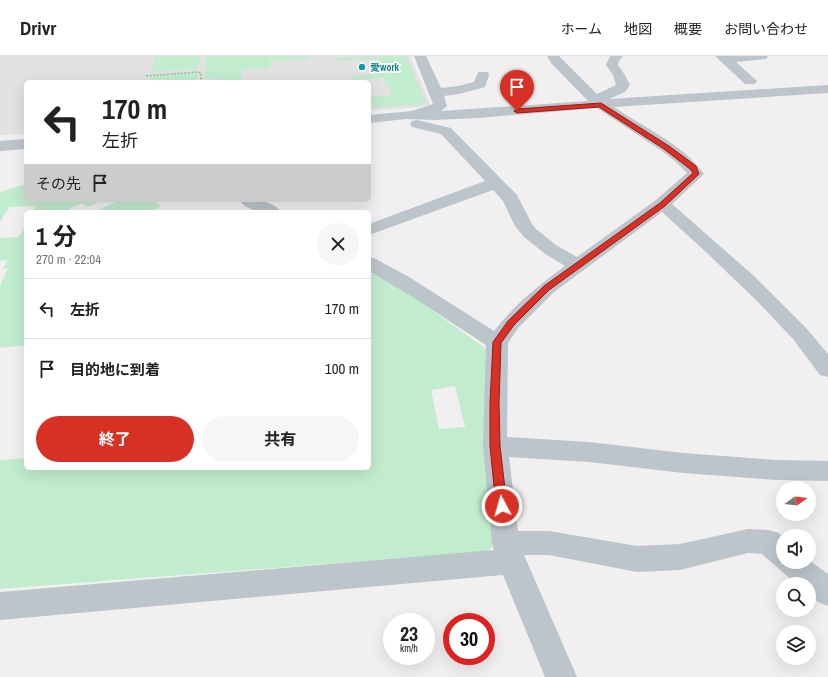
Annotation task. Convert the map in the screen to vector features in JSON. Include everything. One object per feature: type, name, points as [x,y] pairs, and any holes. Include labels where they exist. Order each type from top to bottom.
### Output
[{"type":"street","points":[[411,116],[435,109],[440,106],[420,56]]},
{"type":"street","points":[[553,56],[555,60],[598,102],[667,148],[693,168],[696,174],[662,204],[547,288],[511,323],[497,342],[495,446],[509,552],[561,677]]},
{"type":"street","points":[[598,102],[620,89],[623,85],[619,75],[612,65],[617,56]]},
{"type":"street","points":[[723,58],[762,56]]},
{"type":"street","points":[[723,58],[750,81]]},
{"type":"street","points":[[436,93],[459,90],[480,84],[483,75]]},
{"type":"street","points":[[371,119],[391,118],[406,115],[472,114],[598,102],[657,100],[828,89]]},
{"type":"street","points":[[391,118],[397,122],[434,127],[446,131],[511,199],[524,226],[530,234],[550,249],[578,266]]},
{"type":"street","points":[[0,146],[24,144]]},
{"type":"street","points":[[371,229],[496,183]]},
{"type":"street","points":[[251,202],[268,210]]},
{"type":"street","points":[[662,204],[713,247],[756,287],[797,330],[828,369]]},
{"type":"street","points":[[371,264],[416,289],[458,318],[497,342]]},
{"type":"street","points":[[495,446],[589,452],[683,463],[777,470],[828,471]]},
{"type":"street","points":[[0,606],[509,552],[549,543],[637,559],[680,557],[748,541],[769,542],[776,549]]},
{"type":"street","points":[[799,569],[828,592]]},
{"type":"path","points":[[146,76],[198,72],[201,73],[201,80]]},
{"type":"shaded area","points":[[0,56],[410,56],[431,106],[371,111],[371,80],[24,80],[24,134],[0,135]]},
{"type":"green space","points":[[155,56],[200,56],[198,68],[152,72]]},
{"type":"green space","points":[[206,56],[310,56],[310,59],[270,61],[270,68],[242,70],[240,80],[220,80],[220,78],[205,79]]},
{"type":"green space","points":[[406,56],[426,104],[371,108],[371,97],[392,95],[384,78],[351,80],[350,76],[382,73],[378,58],[336,61],[336,58]]},
{"type":"green space","points":[[198,73],[198,79],[194,80],[149,80],[150,77]]},
{"type":"green space","points":[[24,185],[24,202],[99,202],[88,207],[82,203],[69,209],[70,210],[34,210],[36,206],[9,207],[0,222],[0,192]]},
{"type":"green space","points":[[116,202],[155,202],[161,206],[154,210],[98,210]]},
{"type":"green space","points":[[24,228],[24,345],[0,348],[0,286],[8,268],[3,269],[8,260],[0,261],[0,238],[19,237]]},
{"type":"green space","points":[[371,270],[412,296],[488,351],[490,363],[492,548],[487,551],[0,589],[0,460],[24,458],[24,470],[371,470]],"holes":[[[455,386],[465,427],[439,429],[431,390]]]},
{"type":"place","name":"愛work","points":[[362,67]]},
{"type":"route","points":[[502,506],[495,446],[497,342],[511,323],[547,288],[662,204],[696,174],[693,168],[667,148],[601,105],[517,111]]}]
